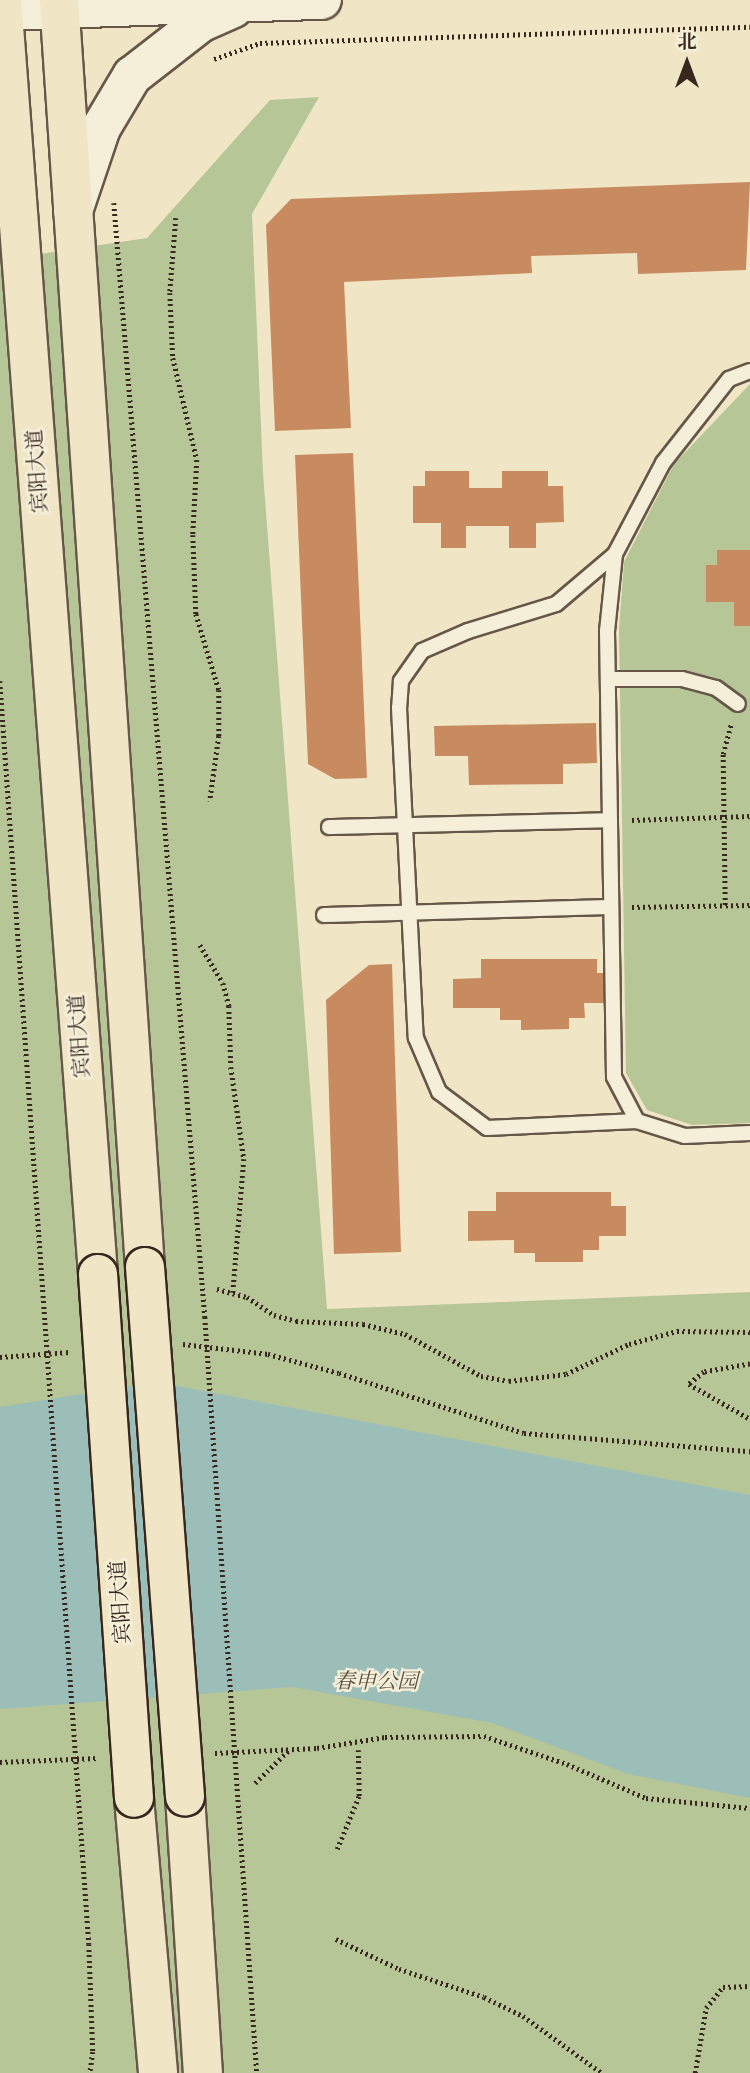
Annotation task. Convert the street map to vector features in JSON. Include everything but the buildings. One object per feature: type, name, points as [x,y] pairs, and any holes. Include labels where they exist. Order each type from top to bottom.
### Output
[{"type":"highway","points":[[60,4],[145,1267],[203,2073]]},
{"type":"highway","name":"宾阳大道","points":[[1,7],[98,1273],[134,1798],[158,2073]]},
{"type":"street","points":[[1,7],[322,0]]},
{"type":"street","points":[[73,211],[100,128],[132,76],[200,23],[245,3]]},
{"type":"street","points":[[0,171],[19,222]]},
{"type":"street","points":[[141,2073],[152,2006]]},
{"type":"street","points":[[200,2014],[210,2073]]},
{"type":"lane","points":[[750,371],[729,379],[663,463],[615,554],[556,604],[468,631],[422,651],[401,681],[416,1038],[439,1092],[486,1128],[637,1121],[685,1136],[750,1133]]},
{"type":"lane","points":[[615,554],[608,679],[614,1077],[637,1121]]},
{"type":"lane","points":[[608,679],[682,679],[716,688],[738,704]]},
{"type":"lane","points":[[329,827],[405,823],[610,820]]},
{"type":"lane","points":[[324,915],[611,907]]},
{"type":"path","points":[[211,60],[260,43],[750,27]]},
{"type":"path","points":[[114,195],[204,1303],[257,2073]]},
{"type":"path","points":[[177,218],[170,293],[173,358],[197,460],[193,535],[196,614],[219,690],[219,736],[210,801]]},
{"type":"path","points":[[0,681],[89,1944],[93,2052],[90,2073]]},
{"type":"path","points":[[724,905],[723,754],[738,704]]},
{"type":"path","points":[[610,820],[750,816]]},
{"type":"path","points":[[611,907],[750,905]]},
{"type":"path","points":[[200,944],[223,983],[229,1006],[231,1067],[244,1159],[233,1293]]},
{"type":"path","points":[[217,1289],[233,1293],[296,1321],[363,1324],[405,1334],[481,1376],[509,1381],[566,1374],[629,1344],[677,1331],[750,1332]]},
{"type":"path","points":[[169,1345],[206,1345],[268,1354],[414,1395],[524,1433],[750,1451]]},
{"type":"path","points":[[0,1357],[77,1351]]},
{"type":"path","points":[[750,1364],[704,1372],[689,1384],[750,1419]]},
{"type":"path","points":[[208,1753],[290,1749],[384,1737],[484,1735],[567,1764],[646,1798],[750,1808]]},
{"type":"path","points":[[255,1783],[290,1749]]},
{"type":"path","points":[[337,1849],[359,1796],[358,1750]]},
{"type":"path","points":[[0,1762],[113,1757]]},
{"type":"path","points":[[336,1939],[399,1969],[484,1997],[523,2016],[602,2073]]},
{"type":"path","points":[[695,2073],[706,2008],[723,1987],[750,1986]]},
{"type":"green space","name":"春申公园","points":[[319,97],[252,214],[263,473],[327,1309],[750,1292],[750,2073],[0,2073],[0,260],[147,238],[270,100]]},
{"type":"green space","points":[[750,384],[750,1123],[692,1125],[647,1110],[626,1073],[619,629],[624,562],[674,464]]},
{"type":"water","points":[[156,1382],[750,1495],[750,1798],[628,1774],[492,1723],[292,1687],[0,1709],[0,1407]]}]
